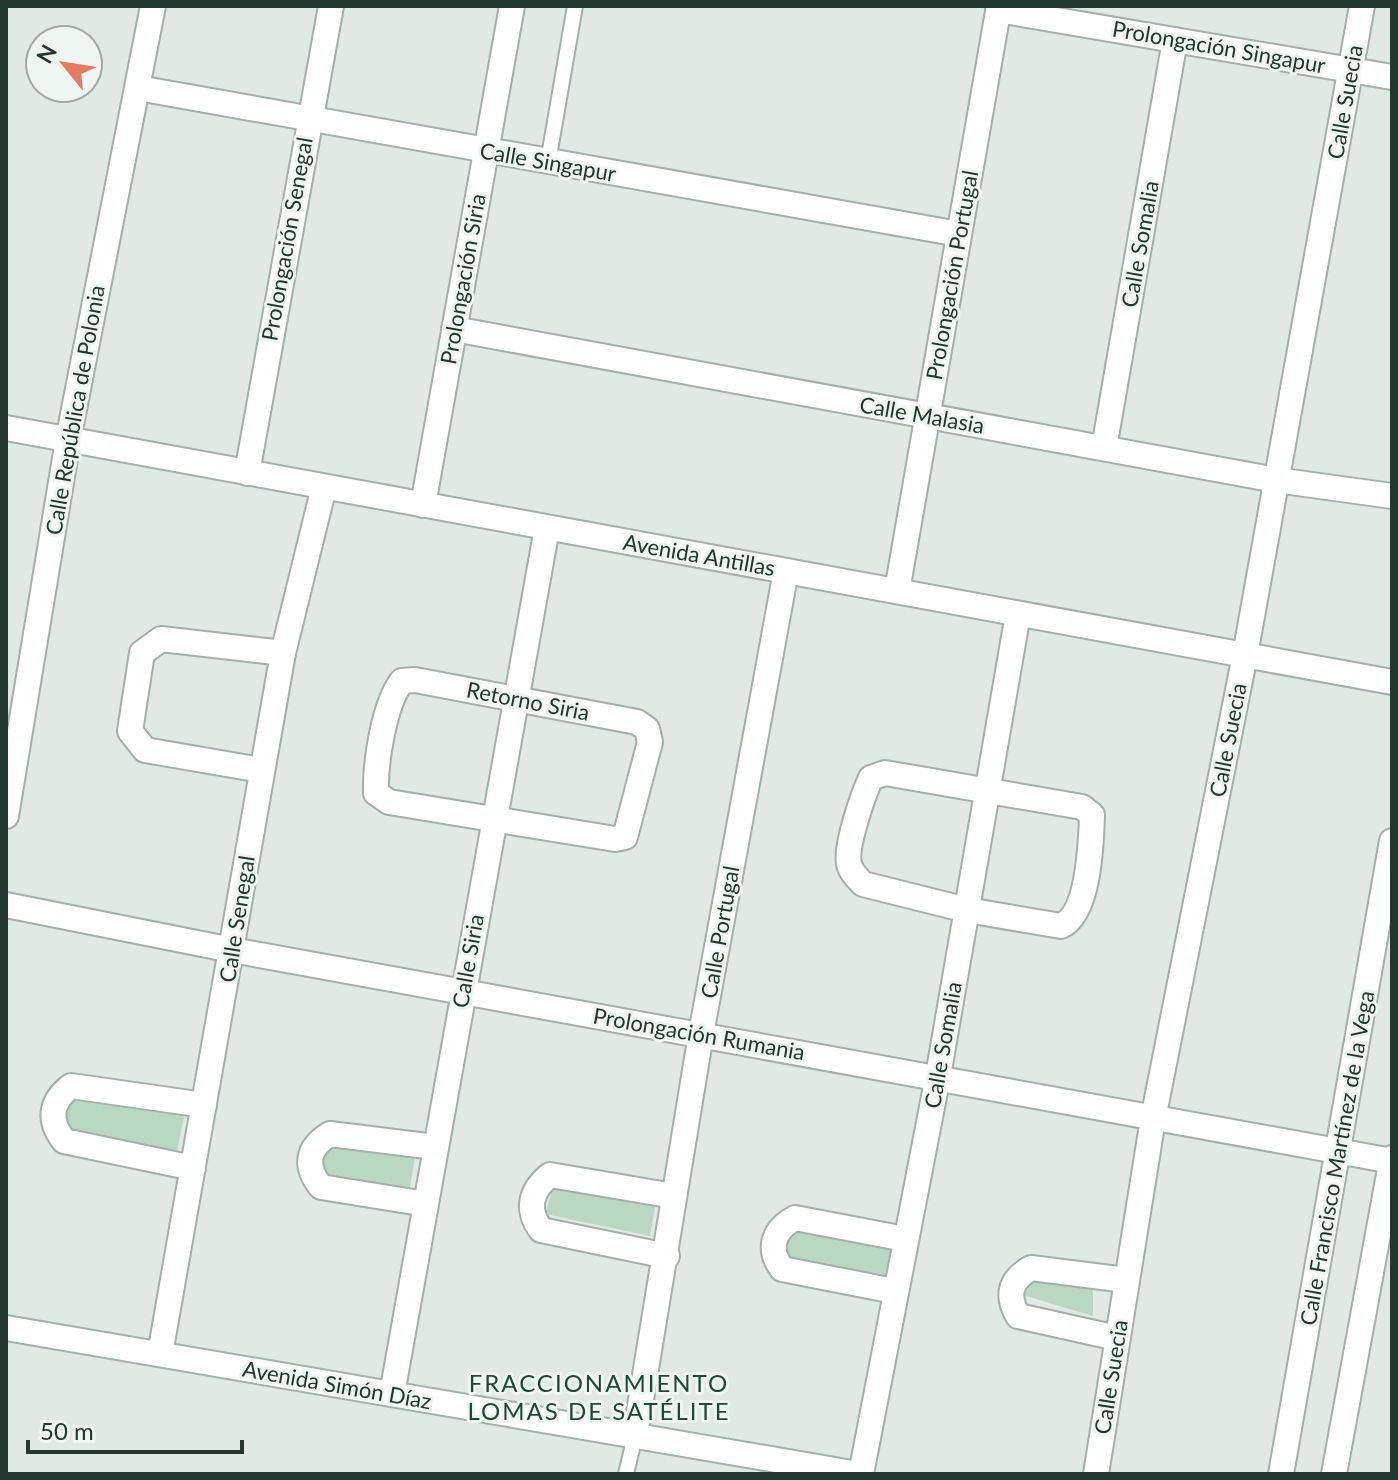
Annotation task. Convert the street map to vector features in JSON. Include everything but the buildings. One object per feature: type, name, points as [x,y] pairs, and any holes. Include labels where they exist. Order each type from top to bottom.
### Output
[{"type":"street","name":"Calle República de Polonia","points":[[6,816],[68,440],[153,6]]},
{"type":"street","name":"Prolongación Senegal","points":[[247,473],[308,120],[331,6]]},
{"type":"street","name":"Prolongación Siria","points":[[423,505],[512,6]]},
{"type":"street","name":"Calle Suecia","points":[[1096,1474],[1153,1119],[1245,655],[1362,6]]},
{"type":"street","name":"Prolongación Singapur","points":[[998,8],[1392,77]]},
{"type":"street","name":"Prolongación Portugal","points":[[897,591],[998,8]]},
{"type":"street","name":"Calle Somalia","points":[[1104,448],[1175,40]]},
{"type":"street","name":"Calle Singapur","points":[[138,88],[959,234]]},
{"type":"street","name":"Calle Malasia","points":[[454,329],[1276,480],[1392,496]]},
{"type":"street","name":"Avenida Antillas","points":[[6,428],[1392,682]]},
{"type":"street","name":"Calle Senegal","points":[[160,1354],[283,653],[324,487]]},
{"type":"street","name":"Calle Siria","points":[[392,1394],[547,528]]},
{"type":"street","name":"Calle Portugal","points":[[635,1436],[667,1256],[701,1034],[786,571]]},
{"type":"street","name":"Calle Somalia","points":[[860,1474],[938,1076],[1018,614]]},
{"type":"street","points":[[261,770],[145,750],[136,742],[130,731],[142,653],[161,639],[283,653]]},
{"type":"street","name":"Retorno Siria","points":[[415,680],[515,699],[637,722],[647,729],[650,742],[625,837],[615,839],[389,802],[376,793],[375,776],[392,693],[402,681],[415,680]]},
{"type":"street","points":[[885,773],[987,789],[1082,807],[1092,815],[1081,905],[1072,921],[1061,926],[967,910],[863,884],[853,874],[847,861],[863,795],[871,778],[885,773]]},
{"type":"street","name":"Calle Francisco Martínez de la Vega","points":[[1281,1474],[1392,841]]},
{"type":"street","name":"Prolongación Rumania","points":[[6,905],[232,950],[1392,1160]]},
{"type":"street","points":[[193,1168],[64,1141],[55,1129],[52,1111],[59,1095],[71,1086],[204,1105]]},
{"type":"street","points":[[426,1204],[321,1187],[310,1174],[309,1159],[317,1142],[330,1134],[435,1147]]},
{"type":"street","points":[[1334,1474],[1392,1160]]},
{"type":"street","points":[[667,1256],[541,1230],[532,1217],[531,1202],[537,1185],[550,1175],[674,1196]]},
{"type":"street","points":[[894,1291],[782,1269],[774,1259],[772,1242],[781,1226],[795,1218],[905,1239]]},
{"type":"street","points":[[1117,1338],[1018,1316],[1011,1303],[1011,1288],[1017,1276],[1031,1268],[1126,1280]]},
{"type":"street","name":"Avenida Simón Díaz","points":[[6,1328],[860,1474]]},
{"type":"lane","points":[[548,162],[575,6]]},
{"type":"lane","points":[[626,1474],[635,1436]]},
{"type":"green space","points":[[69,1096],[185,1113],[177,1152],[65,1135]]},
{"type":"green space","points":[[320,1139],[415,1157],[409,1193],[312,1177]]},
{"type":"green space","points":[[557,1176],[657,1196],[650,1236],[545,1214]]},
{"type":"green space","points":[[786,1213],[894,1248],[886,1281],[777,1256]]},
{"type":"green space","points":[[1020,1271],[1093,1289],[1093,1316],[1009,1291]]},
{"type":"district","name":"FRACCIONAMIENTO LOMAS DE SATÉLITE","points":[[599,1398]]}]
